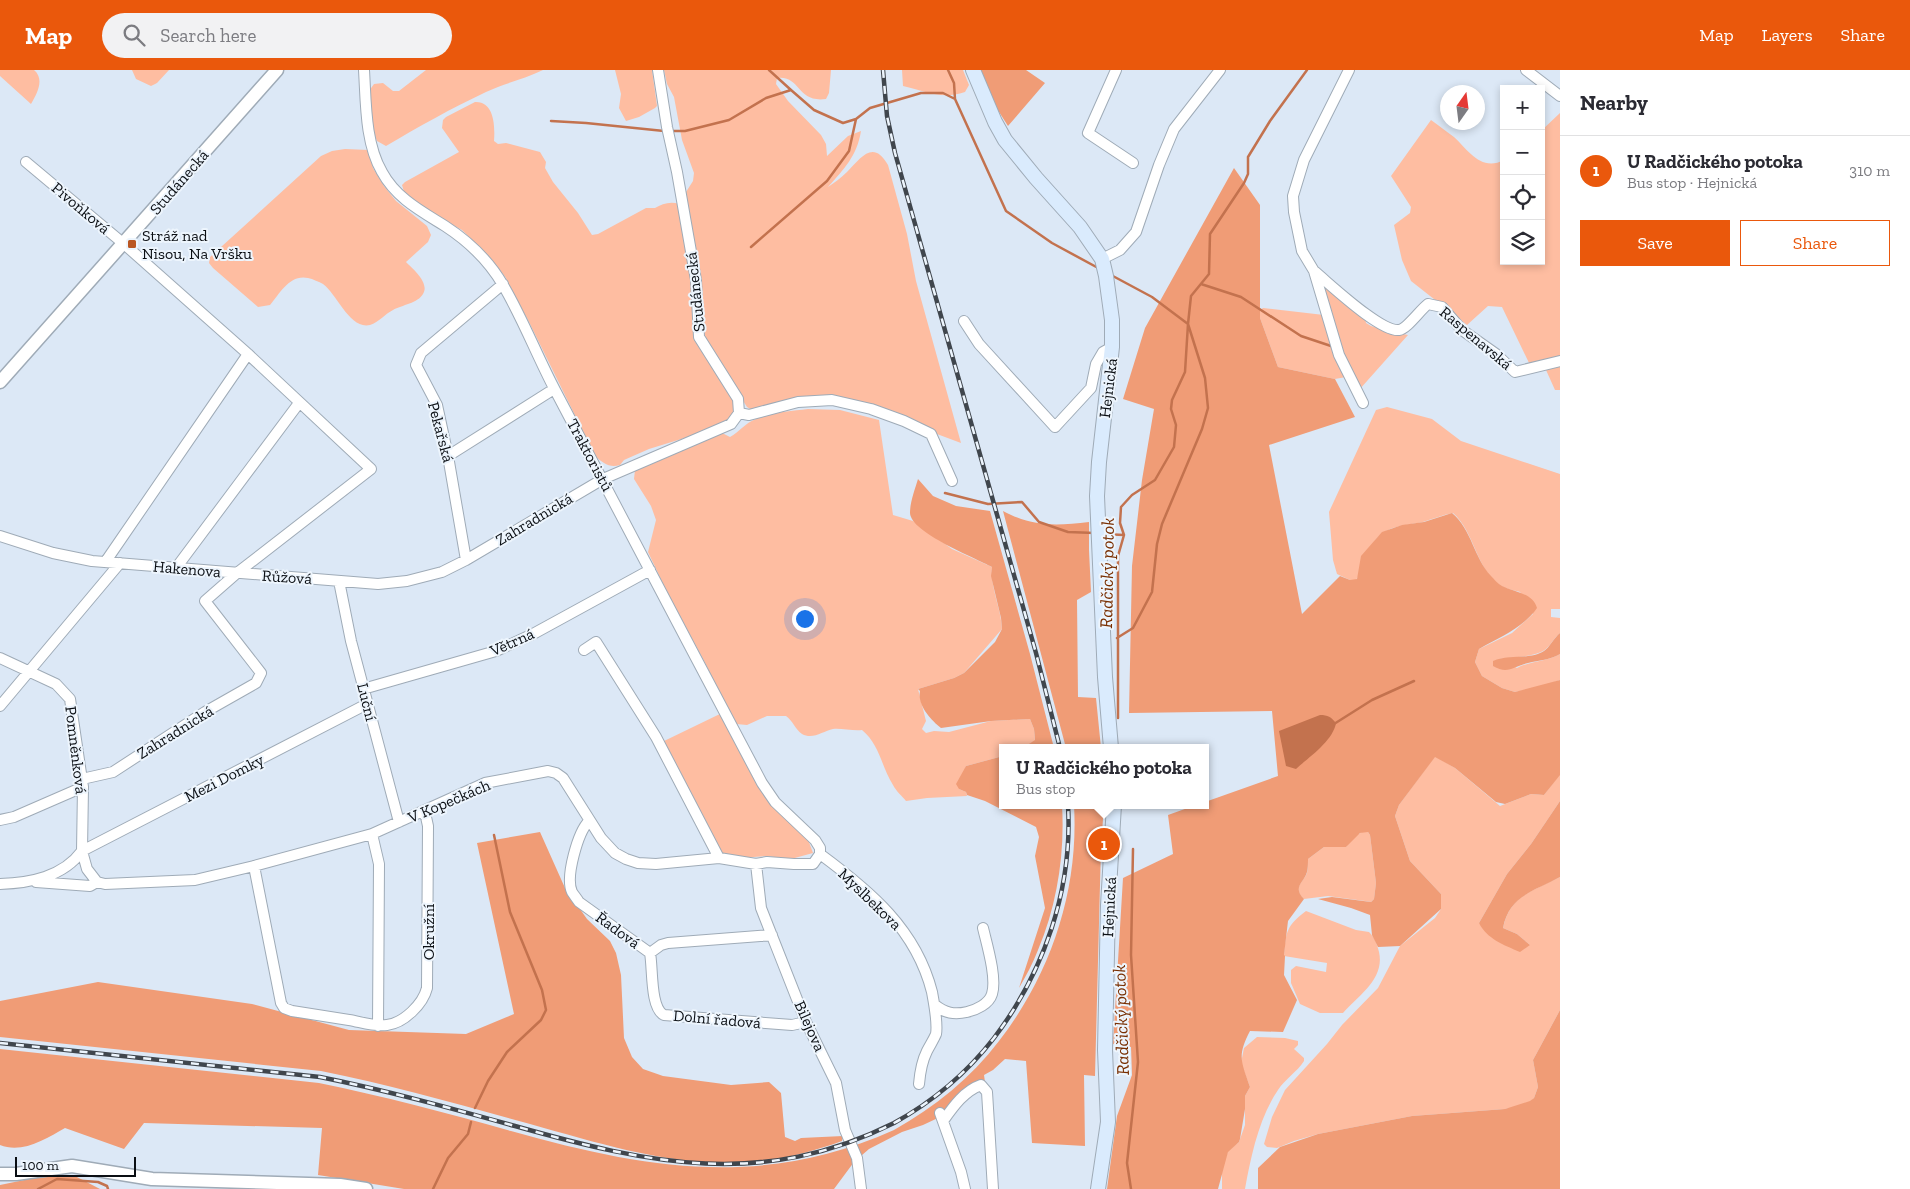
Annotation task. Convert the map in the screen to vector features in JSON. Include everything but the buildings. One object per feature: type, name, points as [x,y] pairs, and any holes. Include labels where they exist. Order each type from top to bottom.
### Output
[{"type":"main road","name":"Hejnická","points":[[973,70],[995,122],[1005,140],[1080,227],[1102,259],[1109,293],[1112,347],[1097,496],[1105,677],[1111,744]]},
{"type":"main road","name":"Hejnická","points":[[1098,1189],[1108,1122],[1105,1014],[1114,809]]},
{"type":"street","name":"Studánecká","points":[[0,382],[277,70]]},
{"type":"street","name":"Traktoristů","points":[[364,70],[366,119],[375,156],[382,172],[396,192],[407,202],[468,243],[490,265],[503,284],[554,389],[762,783],[775,802],[815,840],[820,848],[820,854]]},
{"type":"street","name":"Studánecká","points":[[658,70],[696,280],[699,336],[738,399],[739,413]]},
{"type":"street","points":[[1102,259],[1120,250],[1136,232],[1159,165],[1174,129],[1220,70]]},
{"type":"street","name":"Raspenavská","points":[[1349,70],[1304,160],[1294,196],[1294,212],[1302,251],[1314,271],[1339,355],[1363,403]]},
{"type":"street","points":[[1526,70],[1560,96]]},
{"type":"street","points":[[1115,71],[1088,133],[1133,163]]},
{"type":"street","name":"Pivoňková","points":[[26,162],[124,244],[248,354],[371,469]]},
{"type":"street","name":"Raspenavská","points":[[1314,271],[1375,321],[1391,328],[1400,330],[1407,326],[1419,311],[1428,304],[1442,307],[1462,330],[1496,354],[1515,372],[1560,361]]},
{"type":"street","name":"Pekařská","points":[[466,560],[448,456],[437,406],[416,365],[421,353],[503,284]]},
{"type":"street","points":[[964,320],[979,344],[1055,427],[1091,388],[1096,364],[1103,352],[1112,347]]},
{"type":"street","points":[[106,561],[248,354]]},
{"type":"street","points":[[448,456],[554,389]]},
{"type":"street","points":[[603,479],[731,424],[739,413],[749,415],[798,402],[832,400],[871,409],[904,421],[931,434],[952,481]]},
{"type":"street","points":[[176,568],[299,403]]},
{"type":"street","name":"Hakenova","points":[[0,536],[53,553],[92,561],[237,573],[371,469]]},
{"type":"street","name":"Zahradnická","points":[[466,560],[603,479]]},
{"type":"street","name":"Růžová","points":[[237,573],[378,584],[407,581],[442,572],[466,560]]},
{"type":"street","points":[[0,706],[120,563]]},
{"type":"street","name":"Větrná","points":[[363,690],[496,651],[532,634],[650,570]]},
{"type":"street","name":"Zahradnická","points":[[0,820],[14,817],[83,783],[113,772],[205,712],[256,683],[261,673],[205,601],[237,573]]},
{"type":"street","name":"Luční","points":[[339,581],[363,690],[399,822]]},
{"type":"street","points":[[584,650],[596,642],[656,736],[719,858]]},
{"type":"street","name":"Pomněnková","points":[[0,658],[56,684],[70,699],[83,783],[82,851]]},
{"type":"street","name":"Mezi Domky","points":[[82,851],[367,704]]},
{"type":"street","name":"V Kopečkách","points":[[0,884],[30,882],[90,886],[97,882],[105,884],[195,880],[372,834],[485,784],[548,771],[556,773],[563,778],[589,821],[607,846],[626,859],[638,863],[656,864],[719,858],[756,864],[767,862],[813,864],[820,854]]},
{"type":"street","name":"Okružní","points":[[254,866],[281,1003],[284,1008],[378,1026],[396,1023],[406,1017],[425,996],[427,988],[428,826],[426,817],[422,812]]},
{"type":"street","name":"Řadová","points":[[589,821],[582,828],[569,874],[572,891],[580,902],[650,953],[661,945],[668,943],[772,935]]},
{"type":"street","points":[[372,834],[379,864],[378,1026]]},
{"type":"street","points":[[82,851],[87,869],[97,882]]},
{"type":"street","name":"V Kopečkách","points":[[30,882],[56,873],[69,866],[82,851]]},
{"type":"street","name":"Myslbekova","points":[[820,854],[864,890],[900,926],[920,956],[935,1005],[936,1033],[922,1063],[919,1084]]},
{"type":"street","name":"Bilejova","points":[[756,864],[761,908],[806,1022],[836,1083],[845,1130],[857,1158],[861,1189]]},
{"type":"street","points":[[935,1005],[945,1013],[957,1014],[982,1006],[992,995],[993,971],[983,928]]},
{"type":"street","name":"Dolní řadová","points":[[650,953],[655,1005],[660,1013],[664,1015],[792,1025],[806,1022]]},
{"type":"street","points":[[966,1189],[941,1117],[973,1087],[981,1085],[987,1092],[993,1189]]},
{"type":"street","points":[[0,1174],[16,1174],[72,1166],[152,1179],[340,1185],[366,1189]]},
{"type":"shaded area","points":[[0,70],[34,70],[39,78],[39,87],[31,104],[0,76]]},
{"type":"shaded area","points":[[132,70],[169,70],[157,83],[151,86],[136,79]]},
{"type":"shaded area","points":[[426,70],[543,70],[473,98],[386,146],[377,141],[373,131],[369,91],[374,84],[383,83],[393,91],[399,91]]},
{"type":"shaded area","points":[[615,70],[652,70],[657,106],[639,117],[626,121],[619,108],[621,94]]},
{"type":"shaded area","points":[[664,70],[831,70],[829,93],[826,99],[809,97],[795,84],[785,78],[777,78],[776,84],[788,101],[821,135],[826,144],[827,156],[848,136],[861,131],[853,155],[828,187],[862,157],[872,152],[883,157],[888,165],[907,234],[916,281],[961,443],[854,403],[752,410],[747,407],[710,348],[703,331],[702,299],[686,192],[693,181],[694,173],[682,140],[674,97],[667,84]]},
{"type":"shaded area","points":[[902,70],[963,70],[969,85],[965,92],[948,95],[934,94],[903,86]]},
{"type":"shaded area","points":[[979,70],[1026,70],[1045,83],[1008,126],[992,101]]},
{"type":"shaded area","points":[[475,102],[482,103],[490,110],[494,123],[494,141],[498,144],[506,143],[540,152],[546,162],[545,168],[553,182],[578,213],[592,235],[598,234],[646,208],[655,208],[669,203],[679,204],[695,295],[696,332],[735,401],[732,418],[691,436],[649,449],[624,460],[620,465],[606,464],[595,456],[527,318],[507,285],[506,278],[492,260],[462,230],[421,208],[405,195],[402,185],[405,182],[459,152],[442,128],[443,120]]},
{"type":"shaded area","points":[[1560,113],[1560,357],[1530,365],[1502,307],[1488,306],[1467,325],[1411,281],[1402,260],[1394,225],[1410,213],[1411,207],[1391,176],[1431,120],[1440,127],[1440,130],[1445,130],[1454,137],[1476,158],[1488,163],[1500,162],[1500,265],[1545,265],[1545,127]]},
{"type":"shaded area","points":[[345,149],[369,150],[373,168],[384,186],[396,201],[427,226],[431,235],[428,242],[406,262],[423,281],[425,290],[423,294],[417,300],[393,310],[370,325],[356,322],[323,284],[308,278],[296,279],[282,290],[270,305],[258,307],[213,268],[209,263],[210,257],[321,156],[332,151]]},
{"type":"shaded area","points":[[1234,168],[1260,205],[1260,318],[1278,367],[1335,379],[1355,417],[1269,445],[1302,614],[1340,576],[1350,580],[1357,579],[1361,556],[1382,532],[1402,525],[1424,522],[1452,513],[1464,527],[1485,569],[1491,576],[1502,586],[1532,599],[1537,608],[1518,627],[1479,649],[1475,662],[1482,676],[1502,688],[1515,692],[1560,680],[1560,775],[1544,795],[1531,794],[1505,804],[1496,802],[1455,768],[1435,757],[1399,805],[1395,816],[1410,861],[1441,894],[1441,909],[1400,946],[1378,947],[1372,935],[1370,915],[1318,899],[1332,897],[1371,902],[1374,899],[1376,883],[1370,835],[1368,832],[1360,833],[1346,847],[1324,847],[1308,859],[1306,876],[1299,888],[1304,899],[1288,921],[1284,955],[1284,975],[1297,1000],[1283,1032],[1250,1031],[1243,1047],[1244,1071],[1250,1087],[1245,1096],[1245,1109],[1240,1139],[1228,1152],[1218,1189],[1107,1189],[1117,1116],[1132,1075],[1131,1047],[1113,1044],[1123,878],[1173,854],[1168,815],[1185,809],[1209,809],[1209,801],[1278,776],[1272,711],[1129,713],[1132,566],[1142,480],[1154,409],[1123,399],[1145,328]]},
{"type":"shaded area","points":[[1327,285],[1365,317],[1366,323],[1384,330],[1408,335],[1359,390],[1341,351],[1323,287]]},
{"type":"shaded area","points":[[1263,308],[1324,315],[1346,377],[1335,379],[1278,367],[1260,318],[1259,311]]},
{"type":"shaded area","points":[[1560,366],[1560,390],[1555,390],[1546,370]]},
{"type":"shaded area","points":[[1387,407],[1432,419],[1461,441],[1560,474],[1560,609],[1551,609],[1551,617],[1560,618],[1560,633],[1543,651],[1531,655],[1499,659],[1517,668],[1560,654],[1560,680],[1538,688],[1515,692],[1502,688],[1482,676],[1475,662],[1479,649],[1512,633],[1533,614],[1520,592],[1501,586],[1486,571],[1466,530],[1453,513],[1384,532],[1374,542],[1356,580],[1350,580],[1337,574],[1333,560],[1329,512],[1376,410]]},
{"type":"shaded area","points":[[808,409],[840,410],[879,420],[893,515],[913,521],[952,549],[992,567],[1002,629],[964,673],[918,689],[926,721],[922,729],[926,733],[934,731],[949,732],[991,721],[1030,719],[1034,729],[1035,741],[1030,744],[999,744],[999,757],[966,766],[959,789],[966,792],[967,796],[906,801],[894,787],[873,742],[862,730],[833,729],[814,736],[806,736],[786,716],[767,716],[747,725],[736,724],[668,594],[648,552],[656,520],[651,506],[634,479],[635,470],[722,433],[730,437],[752,421],[782,412]]},
{"type":"shaded area","points":[[918,479],[933,496],[956,506],[990,511],[1053,744],[1029,744],[1035,740],[1034,729],[1030,719],[991,721],[941,728],[933,721],[923,707],[918,689],[964,673],[995,642],[1002,629],[991,576],[992,567],[945,544],[921,529],[913,521],[910,513]]},
{"type":"shaded area","points":[[1003,511],[1035,523],[1066,524],[1089,522],[1091,592],[1077,600],[1078,697],[1096,698],[1101,744],[1065,744]]},
{"type":"shaded area","points":[[1560,633],[1560,654],[1556,656],[1507,670],[1498,669],[1493,666],[1493,661],[1499,659],[1538,654],[1548,648]]},
{"type":"shaded area","points":[[724,712],[774,805],[806,834],[813,853],[791,859],[766,856],[740,858],[722,853],[662,742]]},
{"type":"shaded area","points":[[1320,715],[1333,719],[1336,723],[1330,736],[1320,748],[1296,769],[1286,766],[1279,731]]},
{"type":"shaded area","points":[[1435,756],[1455,768],[1500,806],[1531,794],[1544,795],[1560,774],[1560,801],[1531,844],[1507,874],[1479,923],[1530,945],[1517,934],[1503,928],[1506,917],[1511,908],[1524,895],[1560,877],[1560,1010],[1533,1060],[1538,1087],[1534,1098],[1527,1105],[1505,1109],[1412,1116],[1318,1134],[1277,1148],[1267,1147],[1264,1144],[1272,1117],[1285,1090],[1342,1025],[1378,988],[1400,946],[1435,918],[1441,909],[1441,894],[1410,861],[1395,816],[1399,805]]},
{"type":"shaded area","points":[[999,757],[999,808],[967,795],[966,792],[959,789],[956,784],[966,766]]},
{"type":"shaded area","points":[[1560,801],[1560,877],[1517,901],[1506,917],[1503,928],[1517,934],[1530,945],[1520,952],[1491,937],[1482,929],[1479,923],[1507,874],[1531,844]]},
{"type":"shaded area","points":[[1001,809],[1062,809],[1061,861],[1055,897],[1045,933],[1019,988],[1045,908],[1035,856],[1039,837],[1036,827]]},
{"type":"shaded area","points":[[1074,809],[1104,809],[1095,1076],[1084,1075],[1085,1146],[1032,1143],[1026,1061],[1005,1059],[984,1075],[985,1082],[969,1091],[940,1117],[902,1132],[869,1149],[854,1162],[834,1189],[404,1189],[318,1175],[322,1128],[144,1123],[124,1149],[65,1128],[34,1144],[17,1148],[0,1145],[0,1049],[319,1083],[415,1105],[561,1144],[657,1163],[704,1167],[750,1166],[797,1160],[845,1149],[894,1130],[924,1112],[977,1067],[999,1041],[1033,988],[1058,930],[1072,868]]},
{"type":"shaded area","points":[[1364,831],[1370,835],[1376,883],[1374,899],[1371,902],[1328,896],[1304,899],[1299,888],[1307,873],[1308,859],[1324,847],[1346,847],[1353,837]]},
{"type":"shaded area","points":[[540,832],[565,888],[587,919],[610,941],[616,953],[621,975],[624,1038],[632,1057],[643,1069],[663,1076],[731,1085],[769,1082],[781,1093],[785,1137],[795,1141],[801,1138],[843,1136],[842,1141],[804,1153],[765,1161],[711,1163],[659,1157],[607,1145],[426,1096],[321,1071],[0,1037],[0,1001],[98,982],[252,1004],[349,1030],[466,1034],[514,1014],[477,843]]},
{"type":"shaded area","points":[[1306,911],[1356,930],[1369,932],[1377,944],[1380,962],[1378,970],[1369,986],[1343,1013],[1320,1013],[1300,1004],[1291,983],[1291,970],[1296,966],[1326,972],[1327,963],[1284,956],[1288,930],[1294,921]]},
{"type":"shaded area","points":[[1560,1010],[1560,1189],[1258,1189],[1258,1168],[1280,1147],[1318,1134],[1412,1116],[1505,1109],[1530,1101],[1534,1098],[1538,1087],[1533,1060]]},
{"type":"shaded area","points":[[1257,1037],[1285,1038],[1298,1041],[1298,1045],[1294,1049],[1304,1058],[1304,1061],[1281,1086],[1271,1101],[1253,1151],[1245,1189],[1222,1189],[1222,1169],[1228,1151],[1239,1142],[1245,1125],[1245,1096],[1250,1087],[1241,1063],[1244,1048]]},
{"type":"shaded area","points":[[73,1175],[100,1189],[0,1189],[0,1185],[34,1178]]},
{"type":"waterway","points":[[769,70],[791,90]]},
{"type":"waterway","points":[[948,70],[954,83],[955,99],[1006,211],[1052,243],[1100,269]]},
{"type":"waterway","name":"Radčický potok","points":[[1118,718],[1118,556],[1124,535],[1120,523],[1121,507],[1132,495],[1155,480],[1174,447],[1176,425],[1171,409],[1172,400],[1185,372],[1191,296],[1209,274],[1210,234],[1244,183],[1248,174],[1248,157],[1270,121],[1307,70]]},
{"type":"waterway","points":[[670,131],[685,131],[729,120],[766,98],[791,90],[814,110],[843,123],[856,119],[870,108],[921,93],[943,93],[955,99]]},
{"type":"waterway","points":[[751,247],[827,181],[849,151],[856,119]]},
{"type":"waterway","points":[[551,121],[664,131]]},
{"type":"waterway","points":[[1111,275],[1152,297],[1188,324],[1205,378],[1208,408],[1202,429],[1162,524],[1157,544],[1152,592],[1133,628],[1117,638]]},
{"type":"waterway","points":[[1201,284],[1241,297],[1301,336],[1334,347]]},
{"type":"waterway","points":[[945,493],[988,504],[1022,502],[1039,522],[1068,532],[1095,533]]},
{"type":"waterway","points":[[1103,534],[1124,535]]},
{"type":"waterway","points":[[1334,724],[1372,700],[1414,681]]},
{"type":"waterway","points":[[475,1108],[488,1081],[507,1052],[541,1020],[546,1010],[542,990],[510,912],[494,835]]},
{"type":"waterway","name":"Radčický potok","points":[[1131,1189],[1127,1163],[1138,1062],[1131,955],[1133,849]]},
{"type":"waterway","points":[[433,1189],[448,1158],[468,1134],[471,1122]]},
{"type":"waterway","points":[[38,1189],[57,1179],[98,1182],[107,1186],[108,1189]]},
{"type":"railway","points":[[883,70],[887,116],[895,153],[1036,653],[1059,744]]},
{"type":"railway","points":[[0,1043],[320,1077],[418,1100],[613,1151],[659,1159],[706,1164],[752,1163],[798,1157],[845,1144],[894,1123],[922,1106],[948,1086],[984,1051],[1012,1012],[1027,986],[1052,928],[1066,868],[1068,809]]},
{"type":"place","name":"Stráž nad Nisou, Na Vršku","points":[[132,244]]},
{"type":"place","name":"U Radčického potoka","points":[[1104,844]]}]
